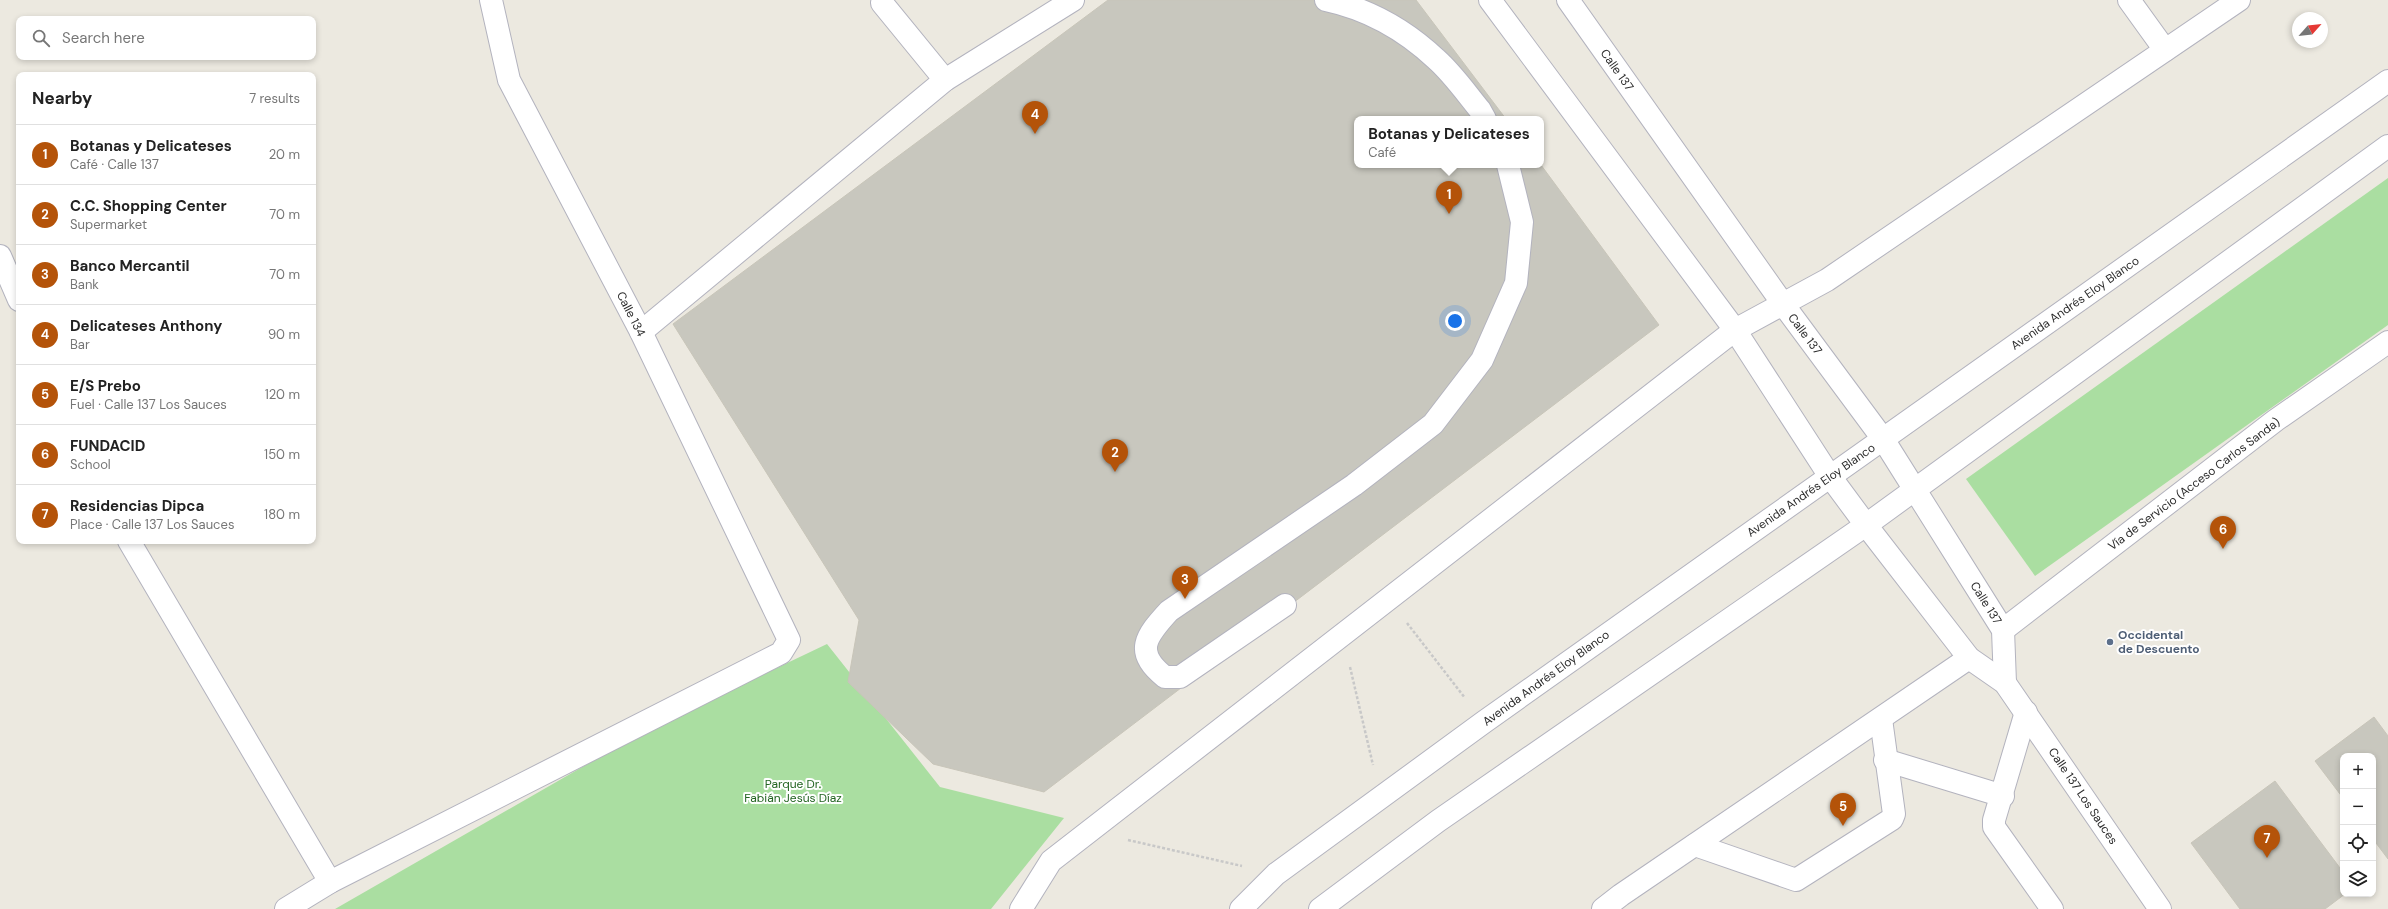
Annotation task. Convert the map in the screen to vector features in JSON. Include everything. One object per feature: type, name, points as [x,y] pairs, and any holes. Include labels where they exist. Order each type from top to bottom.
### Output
[{"type":"street","name":"Calle 134","points":[[330,882],[781,653],[789,640],[783,624],[641,332],[510,80],[491,0]]},
{"type":"street","points":[[641,332],[945,80],[1073,0]]},
{"type":"street","points":[[1326,0],[1342,3],[1391,24],[1437,59],[1483,116]]},
{"type":"street","points":[[1490,0],[1734,330],[1829,475],[1866,525],[1969,658],[2005,683]]},
{"type":"street","name":"Calle 137","points":[[1568,0],[1783,304],[1883,439],[2003,630],[2005,683]]},
{"type":"street","points":[[2129,0],[2165,50]]},
{"type":"street","points":[[1021,909],[1051,862],[1734,330],[1827,280],[2239,0]]},
{"type":"street","points":[[882,3],[945,80]]},
{"type":"street","name":"Avenida Andrés Eloy Blanco","points":[[1241,909],[1276,874],[1484,722],[1829,475],[1883,439],[2388,81]]},
{"type":"street","points":[[1320,909],[1438,821],[1866,525],[2388,146]]},
{"type":"street","points":[[1285,605],[1180,677],[1165,677],[1152,666],[1145,648],[1150,631],[1169,611],[1354,485],[1432,424],[1482,360],[1516,283],[1522,222],[1509,168]]},
{"type":"street","points":[[0,256],[16,293]]},
{"type":"street","name":"Vía de Servicio (Acceso Carlos Sanda)","points":[[2003,630],[2276,420],[2388,342]]},
{"type":"street","points":[[131,544],[330,882],[286,909]]},
{"type":"street","points":[[1603,909],[1625,902],[1695,844],[1969,658]]},
{"type":"street","name":"Calle 137 Los Sauces","points":[[2005,683],[2158,909]]},
{"type":"street","points":[[2026,712],[2003,796],[1994,820],[1994,827],[2052,909]]},
{"type":"street","points":[[1695,844],[1793,880],[1799,879],[1893,817],[1880,719]]},
{"type":"street","points":[[1885,760],[2003,796]]},
{"type":"path","points":[[1388,599],[1484,722]]},
{"type":"path","points":[[1342,635],[1381,797]]},
{"type":"path","points":[[1090,831],[1276,874]]},
{"type":"green space","points":[[2388,178],[2388,325],[2035,576],[1966,479]]},
{"type":"green space","name":"Parque Dr. Fabián Jesús Díaz","points":[[827,644],[940,787],[1064,818],[991,909],[335,909],[645,731]]},
{"type":"building","points":[[1108,0],[1416,0],[1504,116],[1354,116],[1354,168],[1543,168],[1659,325],[1044,792],[933,764],[848,682],[859,620],[673,324]]},
{"type":"building","points":[[2374,717],[2388,736],[2388,859],[2376,843],[2376,753],[2340,753],[2340,794],[2315,761]]},
{"type":"building","points":[[2275,781],[2340,868],[2341,897],[2325,909],[2240,909],[2191,843]]},
{"type":"place","name":"Delicateses Anthony","points":[[1035,134]]},
{"type":"place","name":"Botanas y Delicateses","points":[[1449,214]]},
{"type":"place","name":"C.C. Shopping Center","points":[[1115,472]]},
{"type":"place","name":"FUNDACID","points":[[2223,549]]},
{"type":"place","name":"Banco Mercantil","points":[[1185,599]]},
{"type":"place","name":"Occidental de Descuento","points":[[2110,642]]},
{"type":"place","name":"E/S Prebo","points":[[1843,826]]},
{"type":"place","name":"Residencias Dipca","points":[[2267,858]]}]
